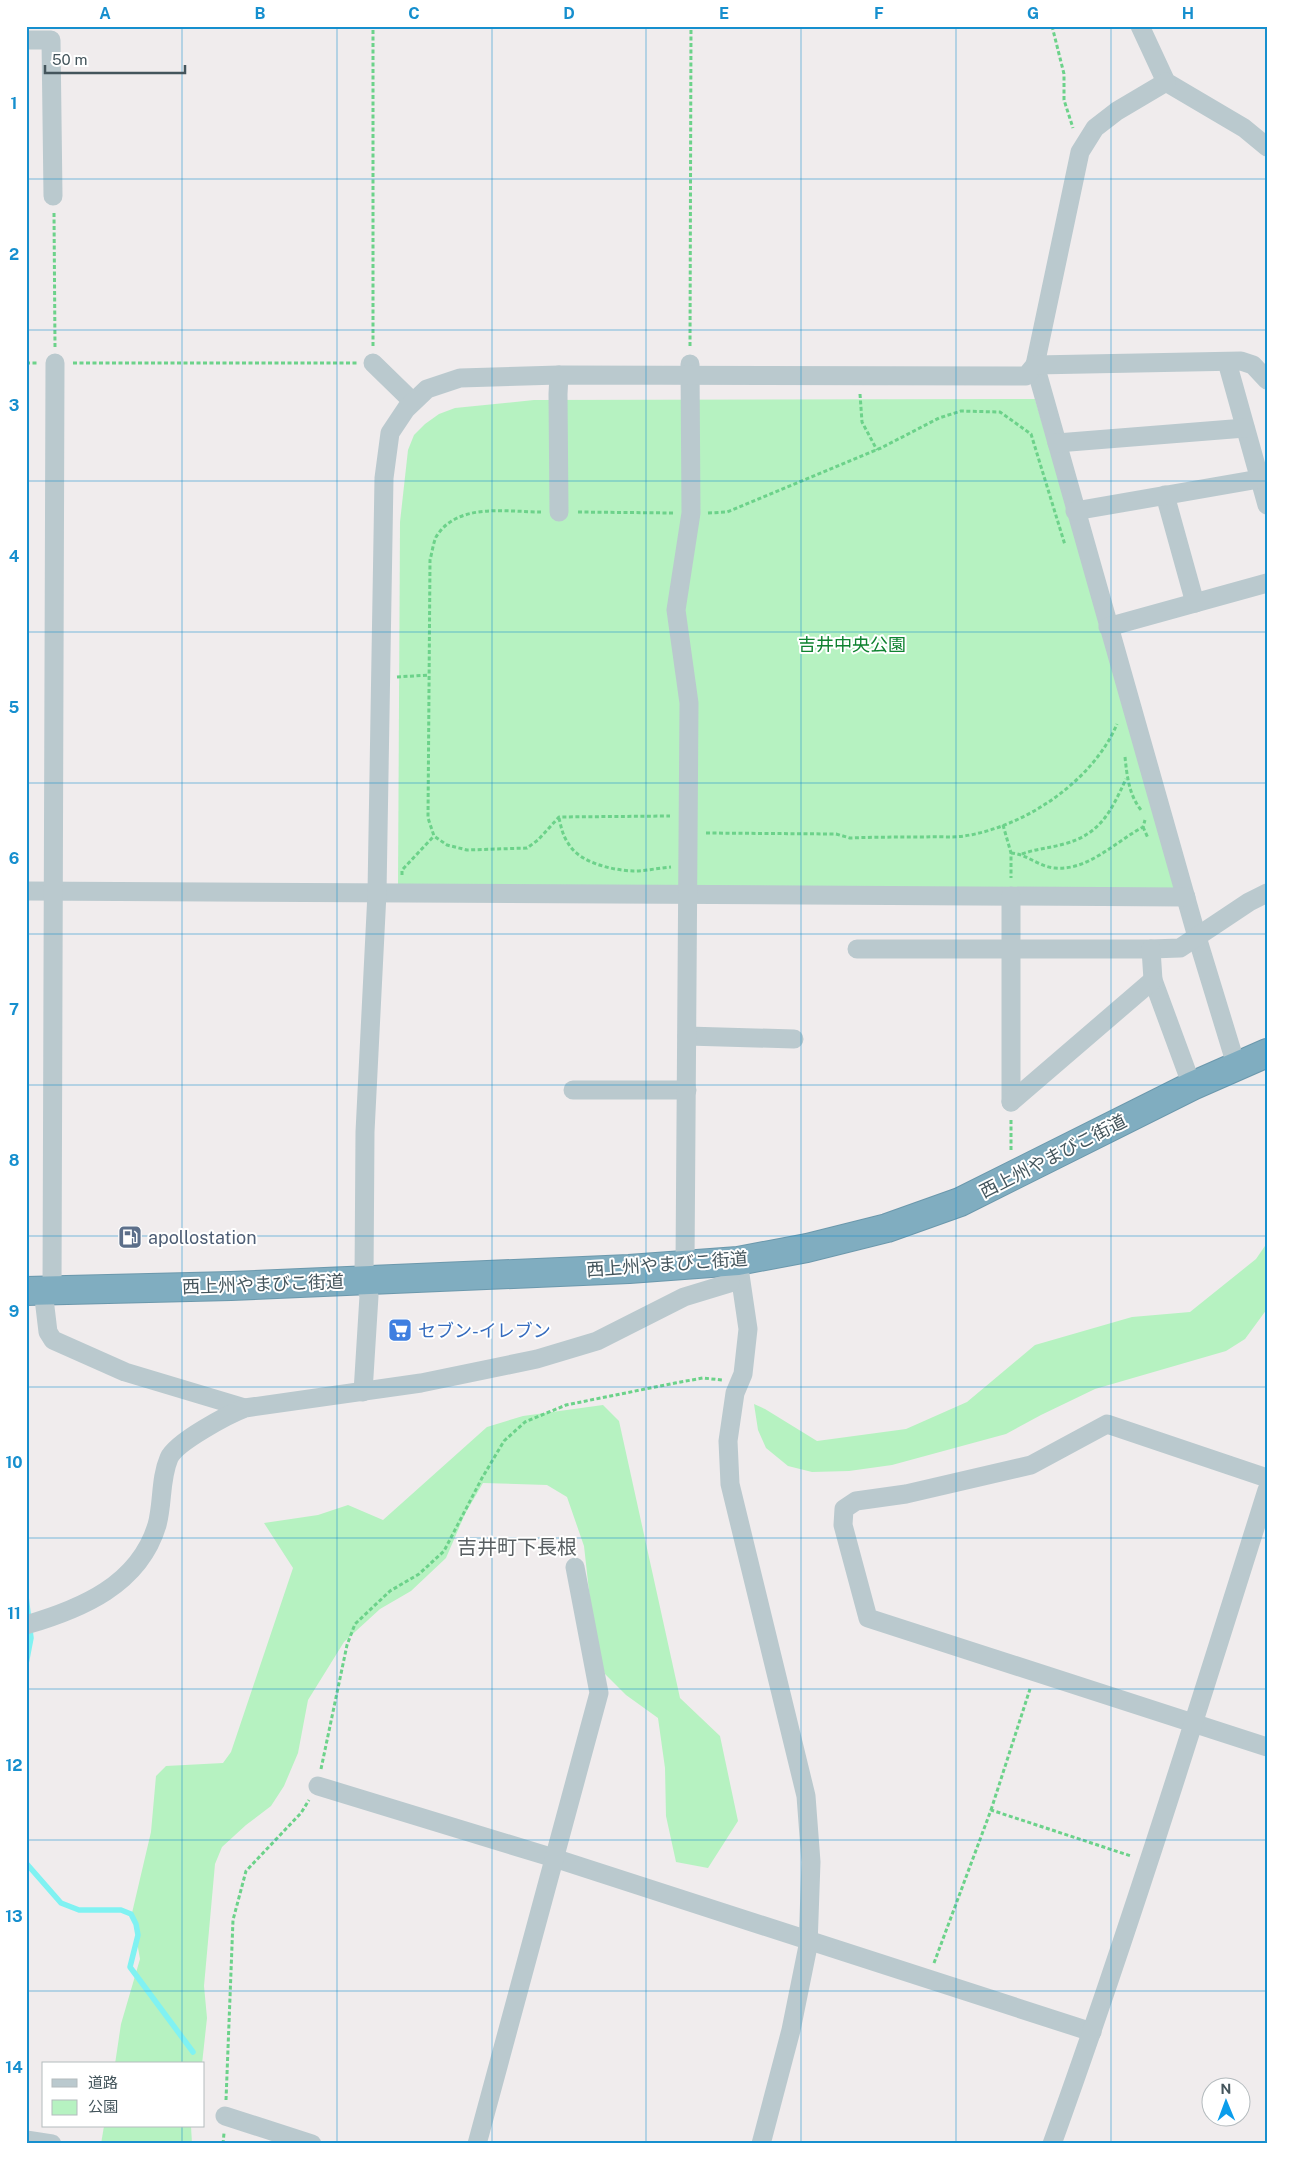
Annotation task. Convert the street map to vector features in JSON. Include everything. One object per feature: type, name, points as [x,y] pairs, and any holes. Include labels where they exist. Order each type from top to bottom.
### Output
[{"type":"highway","name":"西上州やまびこ街道","points":[[41,1290],[231,1286],[685,1265],[734,1272],[807,1248],[887,1228],[960,1202],[1192,1086],[1237,1068],[1267,1053]]},
{"type":"street","points":[[1140,26],[1166,82],[1244,128],[1267,147]]},
{"type":"street","points":[[26,40],[51,40],[53,196]]},
{"type":"street","points":[[1166,82],[1117,111],[1095,128],[1080,152],[1030,370],[1056,444],[1197,937],[1237,1068]]},
{"type":"street","points":[[363,1392],[369,1296],[364,1280],[364,1132],[377,893],[384,478],[390,433],[406,409],[427,389],[460,378],[691,370],[1030,370],[1241,361],[1253,365],[1267,380]]},
{"type":"street","points":[[1226,362],[1267,505]]},
{"type":"street","points":[[55,363],[53,891],[41,1290],[48,1332],[53,1340],[125,1372],[245,1408]]},
{"type":"street","points":[[373,363],[413,402]]},
{"type":"street","points":[[685,1265],[689,703],[676,610],[691,513],[691,370]]},
{"type":"street","points":[[559,376],[559,512]]},
{"type":"street","points":[[1056,444],[1245,428]]},
{"type":"street","points":[[1075,511],[1259,479]]},
{"type":"street","points":[[1166,495],[1195,603]]},
{"type":"street","points":[[1108,627],[1267,584]]},
{"type":"street","points":[[26,891],[1186,898]]},
{"type":"street","points":[[857,949],[1152,950],[1180,948],[1249,902],[1267,893]]},
{"type":"street","points":[[1011,896],[1011,1102]]},
{"type":"street","points":[[1152,950],[1153,980],[1192,1086]]},
{"type":"street","points":[[1011,1102],[1153,980]]},
{"type":"street","points":[[687,1036],[794,1039]]},
{"type":"street","points":[[573,1090],[687,1090]]},
{"type":"street","points":[[26,1625],[91,1602],[113,1588],[147,1549],[157,1524],[163,1479],[170,1456],[191,1438],[231,1413],[245,1408],[421,1383],[527,1361],[597,1341],[734,1272],[748,1329],[743,1374],[735,1393],[728,1441],[730,1484],[806,1796],[811,1890],[808,1941],[791,2030],[761,2144]]},
{"type":"street","points":[[1267,1478],[1107,1424],[1031,1465],[906,1494],[856,1501],[844,1509],[843,1525],[868,1618],[1267,1747]]},
{"type":"street","points":[[1052,2144],[1092,2032],[1194,1723],[1267,1490]]},
{"type":"street","points":[[477,2144],[599,1693],[575,1567]]},
{"type":"street","points":[[318,1786],[554,1858],[1092,2032]]},
{"type":"street","points":[[225,2116],[312,2144]]},
{"type":"street","points":[[26,2140],[52,2144]]},
{"type":"path","points":[[26,363],[373,363],[374,26]]},
{"type":"path","points":[[691,26],[691,370]]},
{"type":"path","points":[[1052,26],[1064,74],[1064,100],[1080,152]]},
{"type":"path","points":[[53,196],[55,363]]},
{"type":"path","points":[[860,393],[862,422],[877,450]]},
{"type":"path","points":[[559,817],[538,840],[527,848],[467,850],[447,845],[434,836],[428,818],[430,560],[436,538],[448,523],[461,516],[481,512],[727,512],[877,450],[939,418],[960,411],[1000,412],[1031,434],[1068,555]]},
{"type":"path","points":[[395,677],[429,675]]},
{"type":"path","points":[[559,817],[836,834],[850,838],[964,836],[1003,825],[1034,812],[1062,793],[1096,759],[1110,740],[1118,723],[1120,730]]},
{"type":"path","points":[[1022,854],[1038,864],[1054,868],[1074,867],[1091,860],[1142,828],[1144,814],[1137,805],[1126,778],[1125,752]]},
{"type":"path","points":[[1011,853],[1022,854],[1065,844],[1087,835],[1099,826],[1126,778]]},
{"type":"path","points":[[559,817],[568,844],[575,853],[590,861],[618,870],[633,871],[688,866]]},
{"type":"path","points":[[1003,825],[1011,853],[1011,896]]},
{"type":"path","points":[[400,892],[402,870],[434,836]]},
{"type":"path","points":[[1011,1102],[1012,1177]]},
{"type":"path","points":[[223,2144],[233,1920],[246,1871],[302,1813],[318,1786],[347,1645],[356,1624],[390,1591],[419,1574],[444,1552],[482,1478],[504,1441],[525,1422],[566,1405],[703,1378],[740,1382]]},
{"type":"path","points":[[928,1979],[990,1810],[1036,1672]]},
{"type":"path","points":[[990,1810],[1148,1862]]},
{"type":"green space","name":"吉井中央公園","points":[[1035,399],[1181,892],[398,886],[400,522],[408,450],[414,435],[425,424],[439,414],[455,408],[534,400]]},
{"type":"green space","points":[[1267,1243],[1267,1309],[1245,1339],[1226,1351],[1095,1389],[1006,1434],[892,1465],[849,1471],[812,1472],[788,1466],[766,1448],[758,1430],[754,1404],[817,1441],[906,1429],[967,1402],[1035,1345],[1132,1317],[1190,1312],[1256,1259]]},
{"type":"green space","points":[[603,1405],[619,1421],[680,1698],[720,1736],[738,1821],[708,1868],[676,1862],[666,1816],[665,1768],[658,1718],[626,1695],[605,1674],[595,1645],[584,1546],[567,1497],[547,1485],[483,1483],[465,1514],[446,1558],[411,1591],[380,1609],[344,1642],[308,1700],[298,1753],[284,1786],[271,1806],[222,1847],[215,1864],[204,1986],[207,2018],[202,2062],[115,2062],[121,2024],[140,1959],[132,1913],[151,1832],[156,1776],[166,1766],[223,1763],[231,1752],[293,1568],[264,1523],[318,1515],[348,1505],[383,1520],[487,1427],[523,1416]]},
{"type":"green space","points":[[104,2128],[191,2128],[192,2144],[101,2144]]},
{"type":"waterway","points":[[26,1596],[31,1638],[26,1664]]},
{"type":"waterway","points":[[26,1863],[61,1903],[79,1910],[121,1910],[131,1914],[136,1924],[138,1935],[130,1967],[193,2052]]},
{"type":"place","name":"apollostation","points":[[130,1237]]},
{"type":"place","name":"セブン-イレブン","points":[[400,1330]]},
{"type":"district","name":"吉井町下長根","points":[[517,1547]]}]
